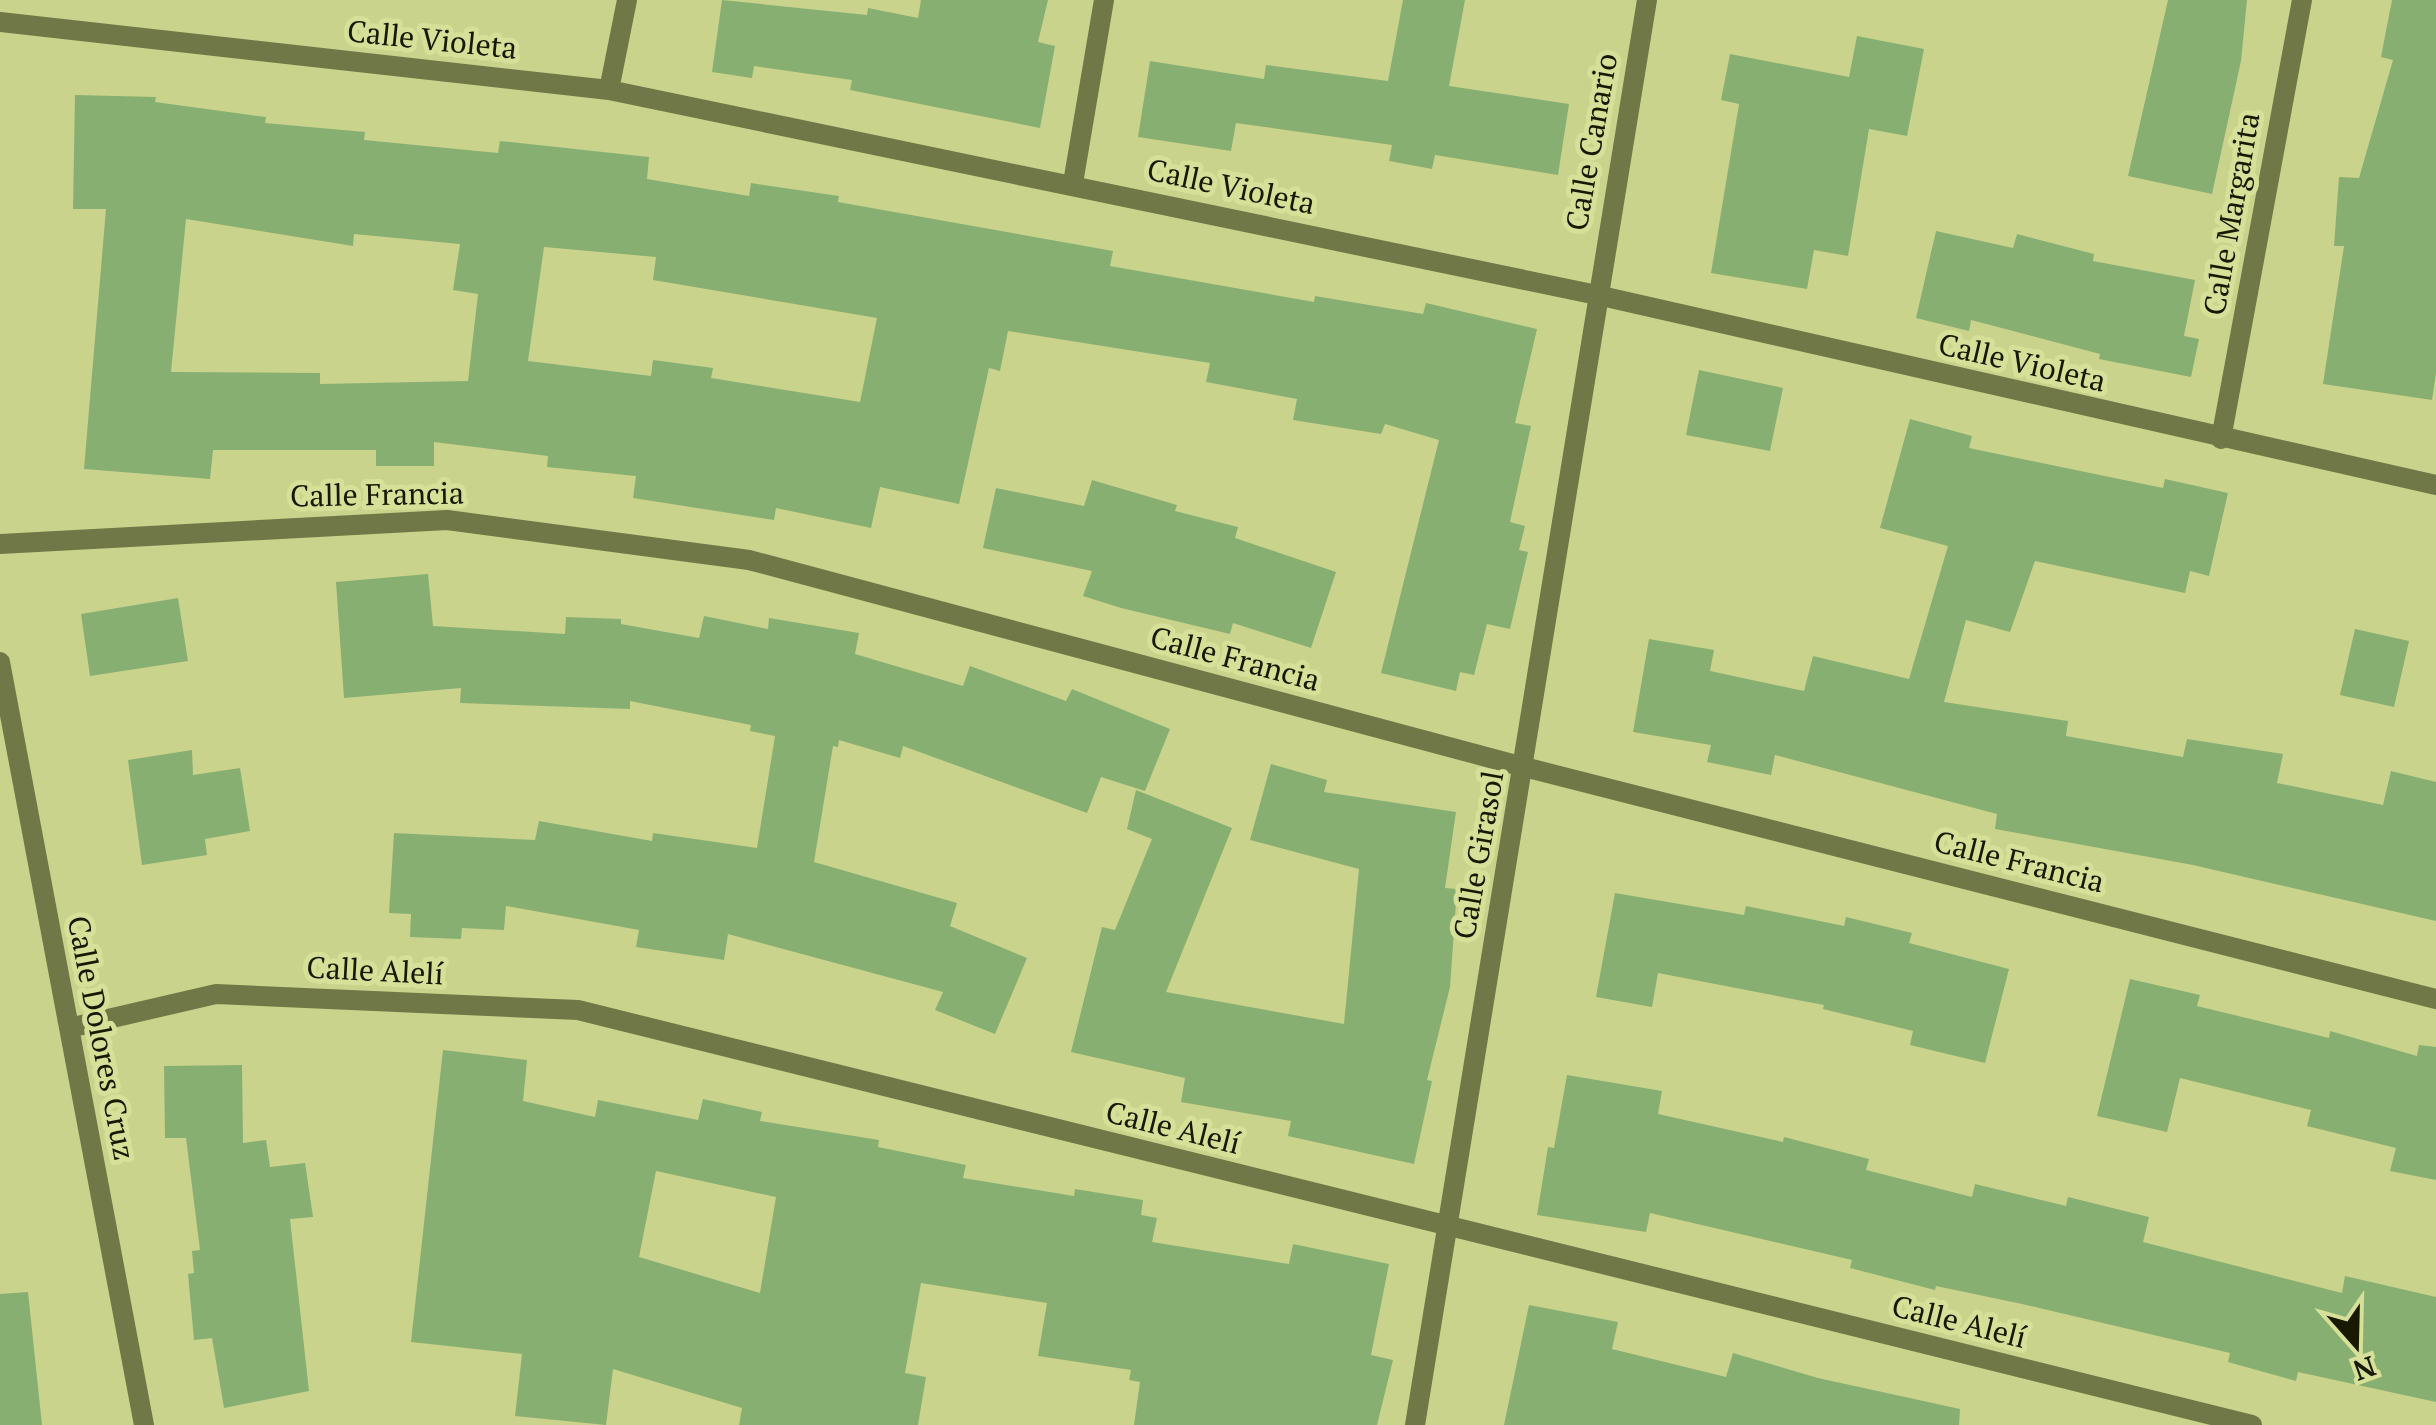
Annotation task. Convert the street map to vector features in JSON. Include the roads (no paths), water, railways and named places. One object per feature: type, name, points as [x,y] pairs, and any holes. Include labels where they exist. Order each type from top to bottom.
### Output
[{"type":"street","points":[[608,90],[627,0]]},
{"type":"street","points":[[1074,184],[1104,0]]},
{"type":"street","name":"Calle Canario","points":[[1597,295],[1647,0]]},
{"type":"street","name":"Calle Margarita","points":[[2220,439],[2302,0]]},
{"type":"street","name":"Calle Violeta","points":[[0,22],[608,90],[1597,295],[2436,485]]},
{"type":"street","name":"Calle Girasol","points":[[1415,1425],[1597,295]]},
{"type":"street","name":"Calle Francia","points":[[0,544],[447,520],[730,558],[1524,767],[2436,999]]},
{"type":"street","name":"Calle Dolores Cruz","points":[[0,662],[144,1425]]},
{"type":"street","name":"Calle Alelí","points":[[69,1028],[216,994],[578,1010],[2252,1425]]}]
